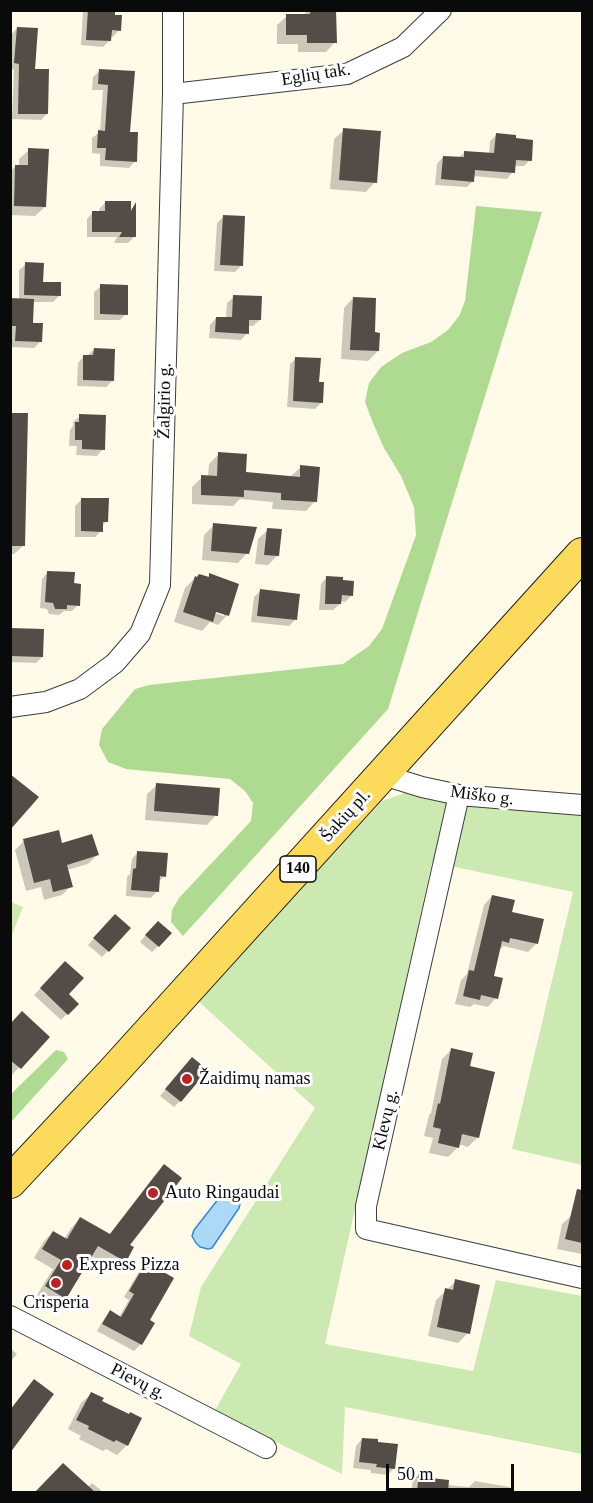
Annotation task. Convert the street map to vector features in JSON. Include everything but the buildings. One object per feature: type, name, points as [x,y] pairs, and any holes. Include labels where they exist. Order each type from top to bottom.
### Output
[{"type":"main road","name":"Šakių pl.","points":[[10,1182],[69,1121],[582,554]]},
{"type":"street","name":"Žalgirio g.","points":[[10,707],[46,702],[80,689],[115,663],[140,634],[160,585],[173,94],[173,10]]},
{"type":"street","name":"Eglių tak.","points":[[173,94],[347,74],[403,47],[441,10]]},
{"type":"street","name":"Miško g.","points":[[383,775],[459,795],[582,806]]},
{"type":"street","name":"Klevų g.","points":[[459,795],[366,1206],[366,1229],[582,1278]]},
{"type":"street","name":"Pievų g.","points":[[10,1316],[266,1448]]},
{"type":"green space","points":[[476,206],[542,212],[388,709],[183,936],[171,922],[172,910],[179,898],[251,821],[253,803],[245,791],[230,779],[126,769],[108,762],[99,745],[102,729],[135,689],[149,685],[343,664],[369,646],[382,629],[416,535],[414,507],[401,476],[384,448],[365,402],[369,383],[381,367],[402,353],[431,342],[448,330],[459,316],[465,301]]},
{"type":"green space","points":[[405,793],[582,815],[582,1165],[512,1149],[573,892],[432,862],[325,1344],[473,1371],[496,1280],[582,1296],[582,1454],[345,1407],[342,1474],[214,1412],[241,1364],[189,1336],[201,1287],[315,1108],[198,1001],[382,801]]},
{"type":"green space","points":[[11,902],[23,907],[11,937]]},
{"type":"green space","points":[[56,1050],[64,1052],[68,1059],[11,1122],[11,1094]]},
{"type":"water","points":[[232,1190],[239,1192],[241,1199],[239,1208],[212,1248],[200,1247],[192,1236],[194,1230],[223,1193]]},
{"type":"place","name":"Žaidimų namas","points":[[187,1079]]},
{"type":"place","name":"Auto Ringaudai","points":[[153,1193]]},
{"type":"place","name":"Express Pizza","points":[[67,1265]]},
{"type":"place","name":"Crisperia","points":[[56,1283]]}]
